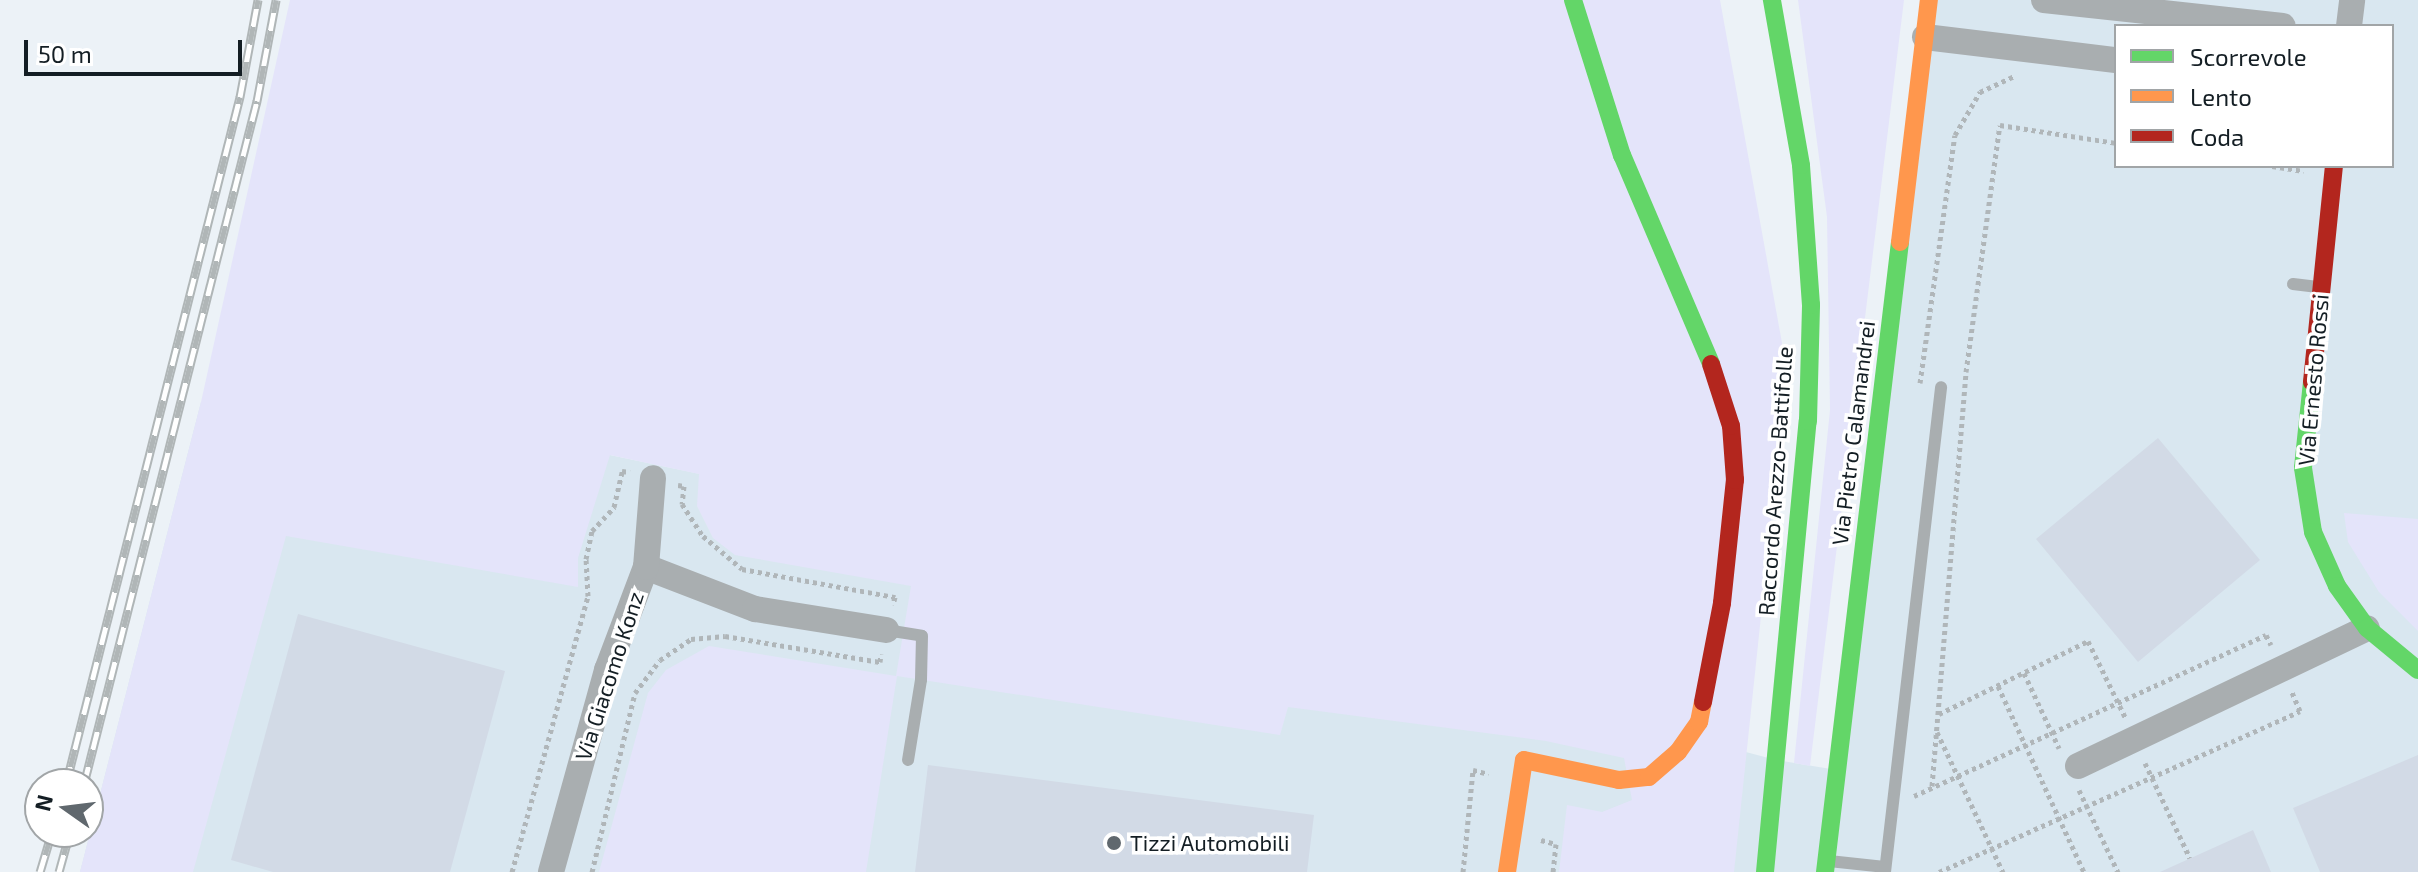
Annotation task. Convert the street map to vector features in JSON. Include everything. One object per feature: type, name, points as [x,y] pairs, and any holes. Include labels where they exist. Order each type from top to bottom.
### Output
[{"type":"main road","points":[[1507,872],[1524,760],[1619,780],[1649,777],[1678,752],[1699,722],[1722,603],[1735,480],[1731,426],[1716,375],[1622,155],[1573,0]]},
{"type":"main road","name":"Raccordo Arezzo-Battifolle","points":[[1765,872],[1808,421],[1811,305],[1801,165],[1772,0]]},
{"type":"main road","name":"Via Pietro Calamandrei","points":[[1826,866],[1929,0]]},
{"type":"main road","name":"Via Ernesto Rossi","points":[[2334,168],[2303,468],[2313,532],[2337,586],[2367,628],[2418,670]]},
{"type":"street","points":[[2044,0],[2265,24]]},
{"type":"street","points":[[2349,24],[2352,0]]},
{"type":"street","points":[[1925,37],[2114,60]]},
{"type":"street","name":"Via Giacomo Konz","points":[[551,872],[607,670],[646,567],[653,478]]},
{"type":"street","points":[[646,567],[755,609],[886,630]]},
{"type":"street","points":[[2078,766],[2367,628]]},
{"type":"lane","points":[[2293,284],[2322,288]]},
{"type":"lane","points":[[1826,866],[1885,870],[1941,387]]},
{"type":"lane","points":[[886,630],[922,636],[908,760]]},
{"type":"path","points":[[1932,786],[1966,372],[2000,125],[2114,143]]},
{"type":"path","points":[[2285,168],[2312,172]]},
{"type":"path","points":[[512,872],[588,596],[586,559],[592,531],[614,507],[622,471],[684,486],[682,504],[703,536],[742,569],[895,597],[880,662],[725,636],[691,639],[660,660],[635,693],[592,872]]},
{"type":"path","points":[[1914,796],[2266,635],[2275,653]]},
{"type":"path","points":[[1938,715],[2088,641],[2190,858]]},
{"type":"path","points":[[1998,686],[2084,872]]},
{"type":"path","points":[[1939,872],[2300,711],[2291,691]]},
{"type":"path","points":[[1937,731],[2003,872]]},
{"type":"shaded area","points":[[290,0],[1720,0],[1782,343],[1774,493],[1734,872],[1559,872],[1567,805],[1602,812],[1632,800],[1624,758],[1546,741],[1288,707],[1280,735],[897,676],[866,872],[599,872],[648,693],[666,670],[709,646],[896,676],[911,586],[735,555],[713,538],[697,506],[699,474],[610,455],[578,558],[578,587],[286,536],[193,872],[80,872],[86,848],[104,848],[104,779],[201,402]]},
{"type":"shaded area","points":[[1798,0],[1904,0],[1810,766],[1794,763],[1830,410],[1827,217]]},
{"type":"shaded area","points":[[1929,0],[2418,0],[2418,872],[80,872],[86,848],[104,848],[104,779],[201,402],[610,455],[700,474],[1776,760],[1837,770]]},
{"type":"shaded area","points":[[2344,513],[2418,519],[2418,631],[2379,592],[2348,542]]},
{"type":"building","points":[[2158,438],[2260,560],[2138,662],[2036,539]]},
{"type":"building","points":[[298,614],[505,671],[450,872],[273,872],[231,860]]},
{"type":"building","points":[[2418,755],[2418,872],[2320,872],[2293,808]]},
{"type":"building","name":"Tizzi Automobili","points":[[928,765],[1314,815],[1307,872],[915,872]]},
{"type":"building","points":[[2253,830],[2271,872],[2160,872]]},
{"type":"railway","points":[[70,768],[240,97],[258,0]]},
{"type":"railway","points":[[88,768],[257,101],[276,0]]},
{"type":"railway","points":[[40,872],[47,848]]},
{"type":"railway","points":[[59,872],[66,848]]},
{"type":"traffic: fast","points":[[1573,0],[1622,155],[1711,364]]},
{"type":"traffic: fast","points":[[1765,872],[1808,421],[1811,305],[1801,165],[1772,0]]},
{"type":"traffic: fast","points":[[1825,872],[1900,242]]},
{"type":"traffic: fast","points":[[2312,382],[2303,468],[2313,532],[2337,586],[2367,628],[2418,670]]},
{"type":"traffic: slow","points":[[1900,242],[1929,0]]},
{"type":"traffic: slow","points":[[1507,872],[1524,760],[1619,780],[1649,777],[1678,752],[1699,722],[1703,702]]},
{"type":"traffic: jam","points":[[2312,382],[2334,168]]},
{"type":"traffic: jam","points":[[1703,702],[1722,603],[1735,480],[1731,426],[1711,364]]},
{"type":"place","name":"Tizzi Automobili","points":[[1114,843]]}]
